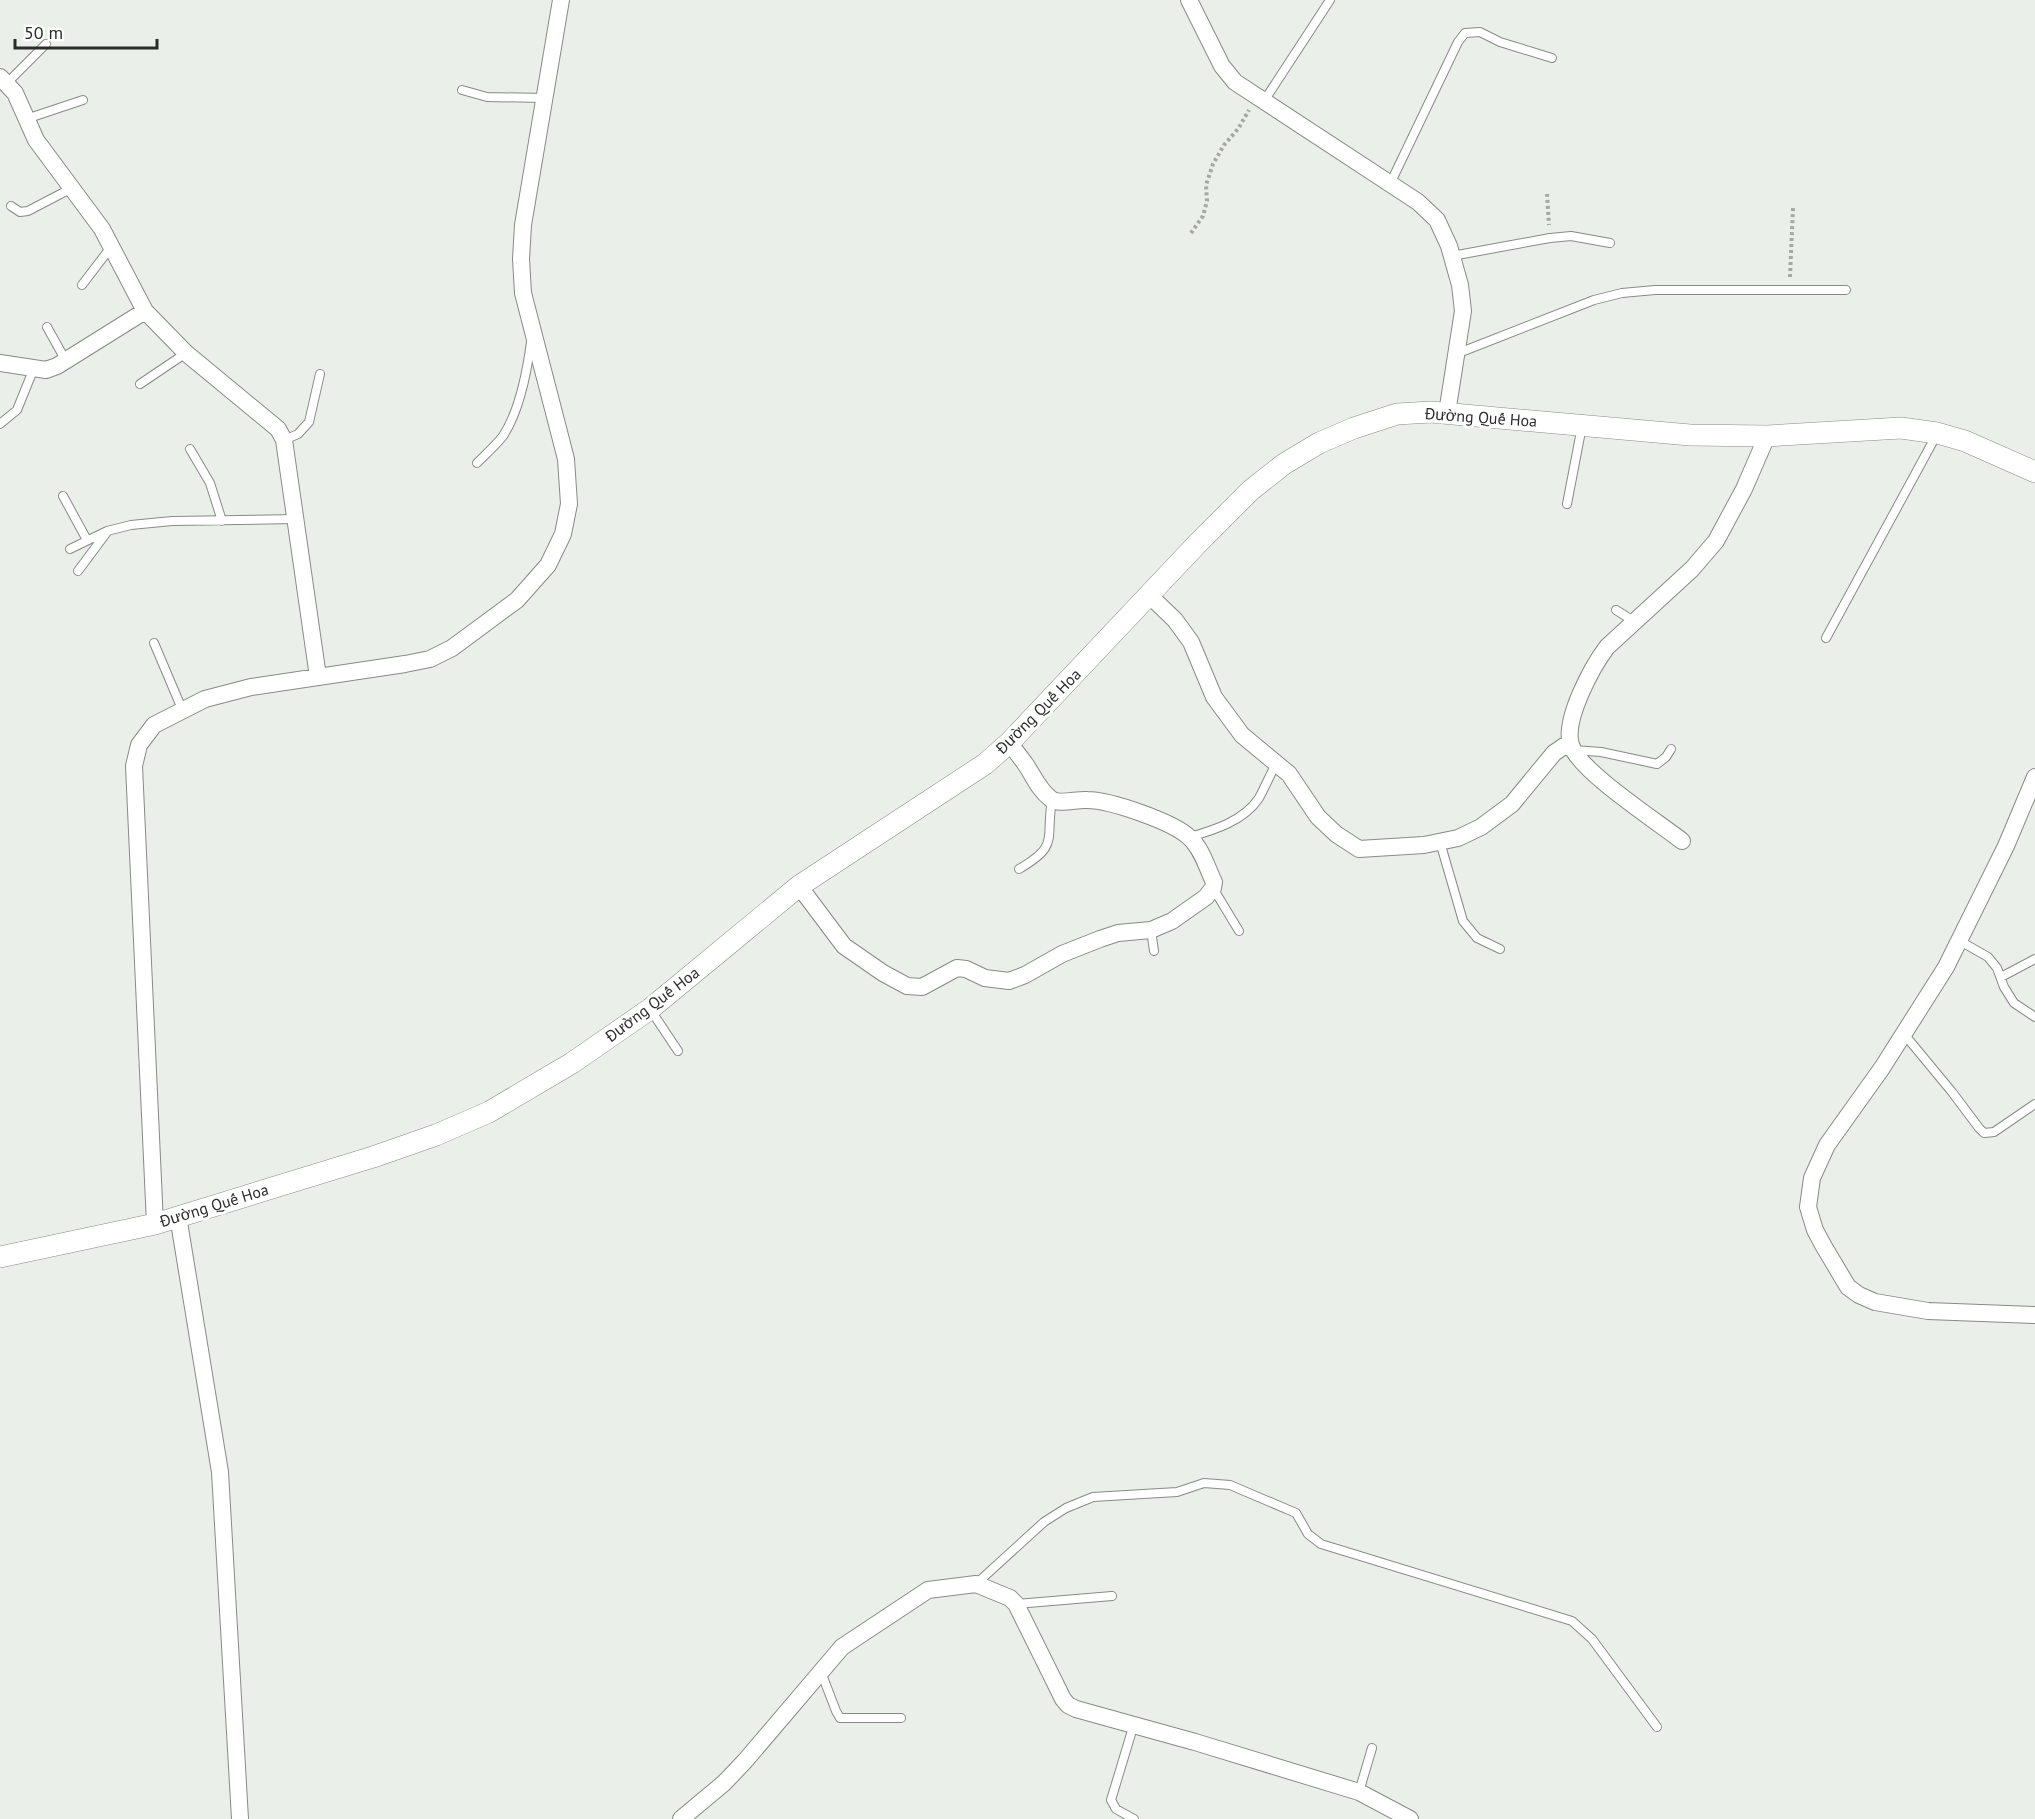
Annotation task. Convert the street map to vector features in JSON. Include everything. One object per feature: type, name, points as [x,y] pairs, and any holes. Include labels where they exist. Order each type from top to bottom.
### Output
[{"type":"street","points":[[154,1224],[134,766],[139,745],[154,725],[205,699],[251,687],[405,664],[430,658],[452,648],[517,600],[548,565],[563,534],[569,504],[566,459],[523,293],[521,259],[523,225],[561,0]]},
{"type":"street","points":[[1189,0],[1222,66],[1235,82],[1418,202],[1437,220],[1452,256],[1460,285],[1463,311],[1447,413]]},
{"type":"street","points":[[4,80],[15,93],[36,140],[102,229],[146,311],[186,352],[278,429],[284,440],[318,677]]},
{"type":"street","points":[[0,363],[46,370],[66,361],[146,311]]},
{"type":"street","name":"Đường Quế Hoa","points":[[0,1257],[154,1224],[373,1157],[436,1135],[489,1112],[572,1063],[650,1009],[800,886],[985,764],[1010,743],[1236,505],[1284,464],[1319,443],[1354,428],[1397,414],[1431,412],[1690,435],[1767,435],[1901,428],[1937,433],[1965,441],[2035,472]]},
{"type":"street","points":[[1682,841],[1580,760],[1572,746],[1572,720],[1579,697],[1598,659],[1607,647],[1692,569],[1716,541],[1744,489],[1767,435]]},
{"type":"street","points":[[1150,596],[1175,620],[1191,642],[1214,697],[1242,735],[1289,774],[1318,818],[1336,834],[1359,849],[1424,845],[1458,838],[1481,827],[1512,804],[1554,753],[1572,746]]},
{"type":"street","points":[[800,886],[844,946],[883,973],[907,986],[922,987],[957,969],[966,969],[985,978],[1009,981],[1025,975],[1062,954],[1100,939],[1118,933],[1151,930],[1172,921],[1206,897],[1213,888],[1214,882],[1190,837],[1131,809],[1108,802],[1052,800],[1039,787],[1010,743]]},
{"type":"street","points":[[2035,777],[2006,846],[1946,968],[1882,1068],[1827,1144],[1812,1178],[1808,1208],[1815,1230],[1848,1287],[1875,1302],[1928,1311],[2035,1315]]},
{"type":"street","points":[[178,1216],[220,1472],[240,1819]]},
{"type":"street","points":[[681,1819],[724,1783],[842,1647],[928,1590],[976,1584],[1019,1604],[1045,1665],[1068,1705],[1359,1792],[1410,1819]]},
{"type":"lane","points":[[1261,99],[1330,0]]},
{"type":"lane","points":[[1390,184],[1458,42],[1465,33],[1480,32],[1500,42],[1552,58]]},
{"type":"lane","points":[[4,80],[46,44]]},
{"type":"lane","points":[[462,90],[487,97],[544,98]]},
{"type":"lane","points":[[26,119],[83,100]]},
{"type":"lane","points":[[11,206],[20,212],[28,210],[73,188]]},
{"type":"lane","points":[[1452,256],[1571,236],[1610,243]]},
{"type":"lane","points":[[82,285],[111,247]]},
{"type":"lane","points":[[1456,354],[1594,300],[1622,292],[1846,290]]},
{"type":"lane","points":[[47,327],[66,361]]},
{"type":"lane","points":[[477,463],[502,436],[512,419],[524,378],[532,330]]},
{"type":"lane","points":[[140,384],[186,352]]},
{"type":"lane","points":[[0,424],[17,410],[34,368]]},
{"type":"lane","points":[[284,440],[298,434],[309,422],[320,374]]},
{"type":"lane","points":[[1567,504],[1582,425]]},
{"type":"lane","points":[[1826,638],[1937,433]]},
{"type":"lane","points":[[190,449],[210,483],[222,521]]},
{"type":"lane","points":[[63,496],[87,540]]},
{"type":"lane","points":[[70,549],[107,531],[131,525],[296,519]]},
{"type":"lane","points":[[78,571],[107,531]]},
{"type":"lane","points":[[1616,610],[1635,622]]},
{"type":"lane","points":[[154,643],[182,709]]},
{"type":"lane","points":[[1572,746],[1657,764],[1666,758],[1671,749]]},
{"type":"lane","points":[[1190,837],[1206,832],[1247,812],[1258,798],[1276,764]]},
{"type":"lane","points":[[1019,869],[1039,857],[1048,844],[1052,800]]},
{"type":"lane","points":[[1440,842],[1463,921],[1477,938],[1500,949]]},
{"type":"lane","points":[[1213,888],[1239,931]]},
{"type":"lane","points":[[1151,930],[1154,951]]},
{"type":"lane","points":[[1960,941],[1988,957],[1997,968],[2014,1003],[2035,1017]]},
{"type":"lane","points":[[2001,977],[2035,959]]},
{"type":"lane","points":[[650,1009],[678,1051]]},
{"type":"lane","points":[[1904,1034],[1984,1133],[1994,1132],[2035,1104]]},
{"type":"lane","points":[[976,1584],[1044,1522],[1066,1508],[1093,1497],[1177,1492],[1204,1483],[1230,1485],[1296,1513],[1308,1534],[1321,1544],[1572,1621],[1592,1639],[1657,1726]]},
{"type":"lane","points":[[1019,1604],[1112,1596]]},
{"type":"lane","points":[[821,1672],[840,1718],[901,1718]]},
{"type":"lane","points":[[1134,1724],[1111,1800],[1116,1809],[1134,1819]]},
{"type":"lane","points":[[1359,1792],[1372,1748]]},
{"type":"path","points":[[1191,233],[1203,216],[1207,201],[1206,185],[1213,164],[1261,99]]},
{"type":"path","points":[[1547,194],[1550,238]]},
{"type":"path","points":[[1789,290],[1793,208]]}]
